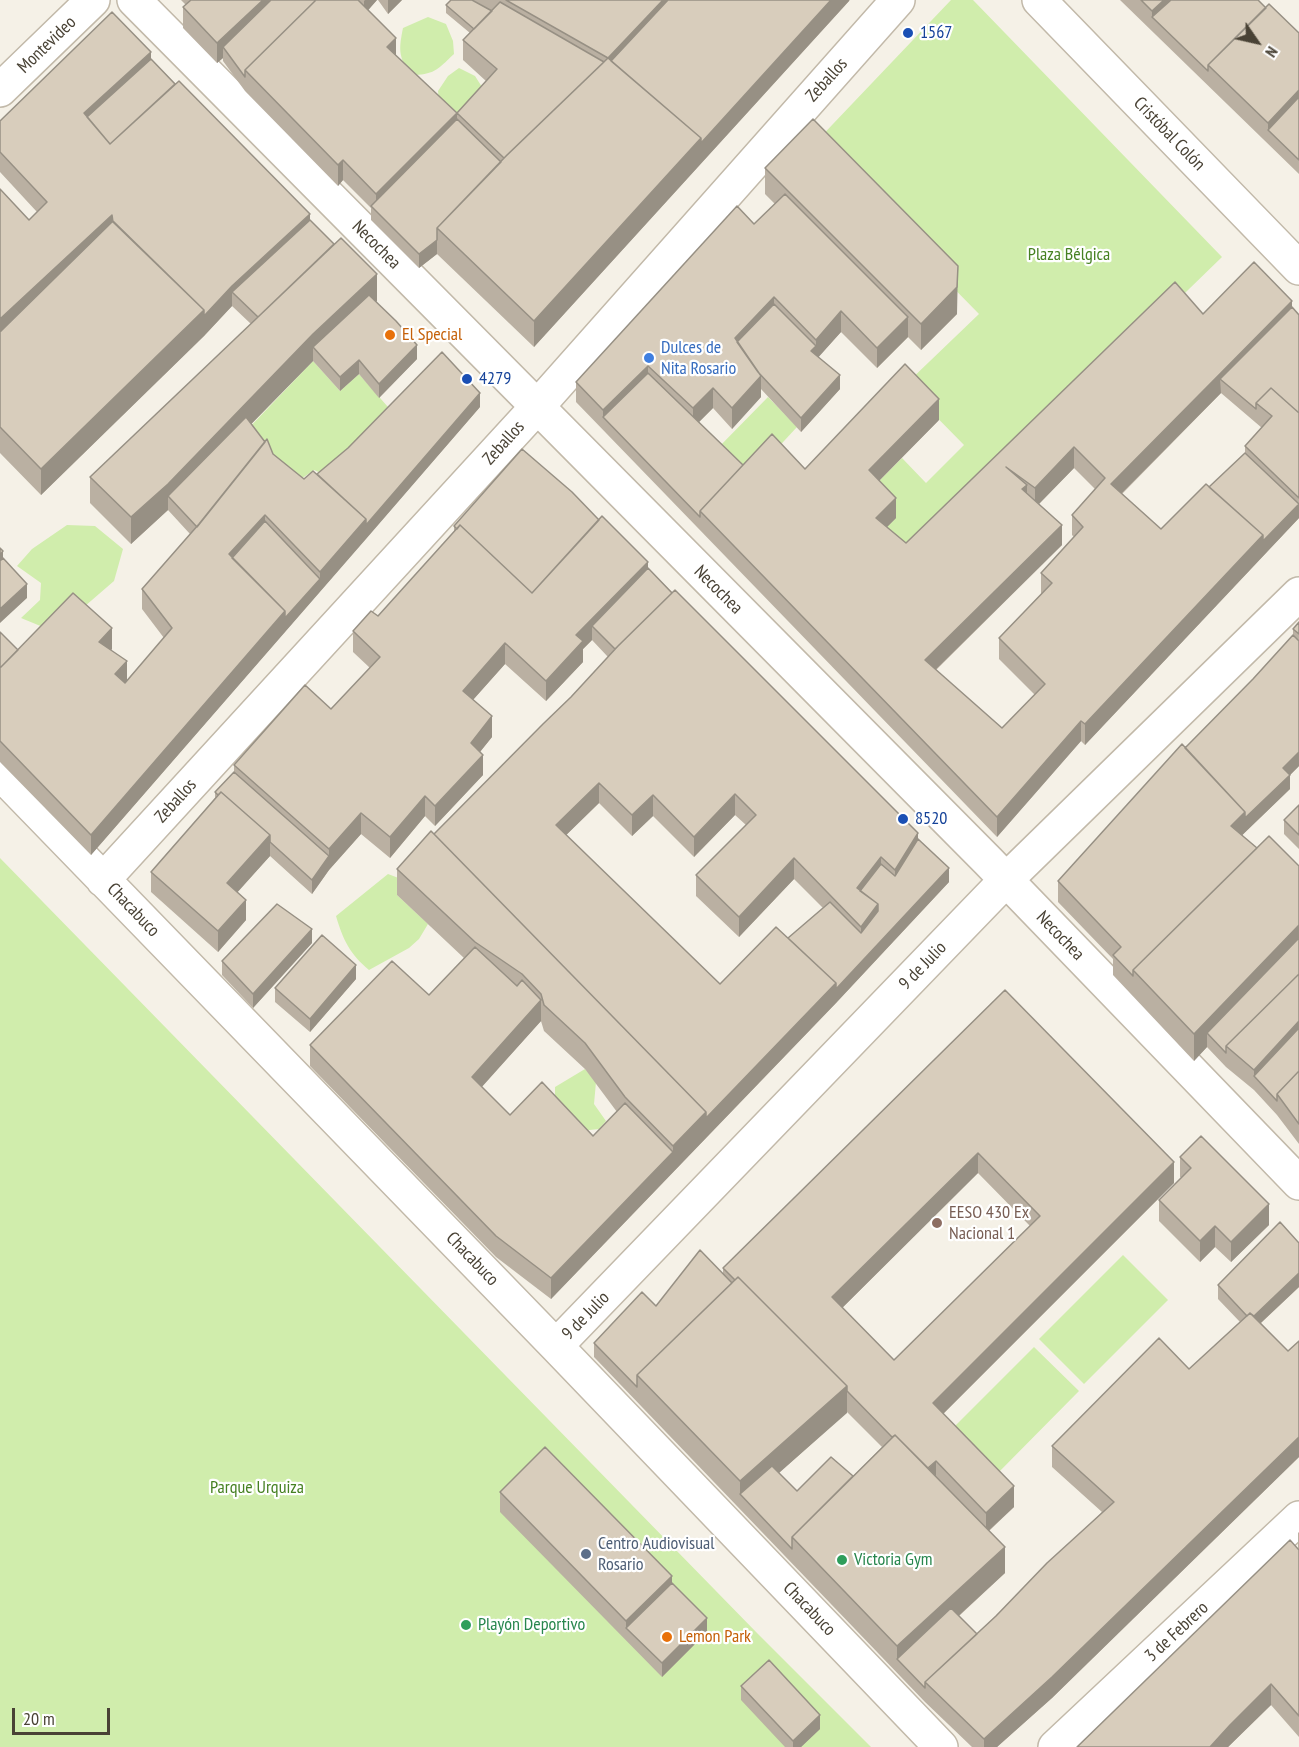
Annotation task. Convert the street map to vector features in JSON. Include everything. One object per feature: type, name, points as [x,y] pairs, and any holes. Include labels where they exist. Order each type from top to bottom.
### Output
[{"type":"street","name":"Montevideo","points":[[0,90],[93,0]]},
{"type":"street","name":"Necochea","points":[[134,0],[1006,880],[1299,1183]]},
{"type":"street","name":"Zeballos","points":[[104,880],[537,407],[898,0]]},
{"type":"street","name":"Cristóbal Colón","points":[[1039,0],[1299,268]]},
{"type":"street","name":"9 de Julio","points":[[556,1346],[1006,880],[1299,594]]},
{"type":"street","name":"Chacabuco","points":[[0,773],[941,1747]]},
{"type":"street","name":"3 de Febrero","points":[[1055,1747],[1299,1518]]},
{"type":"green space","name":"Plaza Bélgica","points":[[951,0],[973,0],[1222,257],[906,564],[876,538],[869,491],[902,458],[926,483],[964,445],[905,385],[979,314],[813,145]]},
{"type":"green space","points":[[428,17],[446,24],[453,41],[454,54],[435,70],[425,74],[410,75],[400,52],[403,28]]},
{"type":"green space","points":[[459,68],[475,76],[482,87],[464,119],[439,101],[438,91],[448,76]]},
{"type":"green space","points":[[313,361],[340,391],[359,374],[395,415],[330,477],[314,470],[288,488],[246,431]]},
{"type":"green space","points":[[768,397],[797,427],[746,482],[715,451]]},
{"type":"green space","points":[[67,525],[95,526],[123,549],[114,581],[55,632],[21,618],[40,600],[41,583],[17,566],[32,549]]},
{"type":"green space","name":"Parque Urquiza","points":[[0,858],[758,1634],[871,1747],[0,1747]]},
{"type":"green space","points":[[388,874],[409,882],[397,895],[428,924],[419,939],[409,948],[369,970],[348,946],[336,916]]},
{"type":"green space","points":[[585,1069],[596,1082],[594,1104],[606,1121],[599,1129],[580,1131],[555,1116],[555,1087]]},
{"type":"green space","points":[[1123,1255],[1168,1300],[1084,1384],[1039,1339]]},
{"type":"green space","points":[[1034,1347],[1079,1391],[995,1476],[950,1431]]},
{"type":"building","points":[[191,0],[263,0],[217,43],[183,7]]},
{"type":"building","points":[[271,0],[316,0],[245,70],[245,77],[223,47]]},
{"type":"building","points":[[316,0],[358,0],[396,38],[387,47],[457,113],[376,194],[343,160],[338,165],[245,70]]},
{"type":"building","points":[[451,0],[472,0],[492,11],[474,29],[446,5]]},
{"type":"building","points":[[506,0],[663,0],[608,58]]},
{"type":"building","points":[[668,0],[831,0],[701,143],[701,138],[611,61]]},
{"type":"building","points":[[1141,0],[1164,0],[1152,11]]},
{"type":"building","points":[[1171,0],[1258,0],[1266,8],[1208,65],[1208,71],[1152,17]]},
{"type":"building","points":[[500,2],[604,62],[504,158],[457,113],[497,69],[463,40]]},
{"type":"building","points":[[1269,4],[1299,33],[1299,90],[1268,123],[1208,65]]},
{"type":"building","points":[[112,12],[151,52],[84,113],[110,144],[179,81],[310,214],[232,286],[204,316],[204,310],[113,222],[112,215],[0,319],[0,189],[29,220],[47,202],[0,152],[0,121]]},
{"type":"building","points":[[608,58],[701,138],[534,321],[437,228],[507,155]]},
{"type":"building","points":[[151,59],[175,84],[110,144],[87,117]]},
{"type":"building","points":[[1299,97],[1299,160],[1268,130]]},
{"type":"building","points":[[457,119],[501,162],[437,228],[437,240],[419,254],[371,206]]},
{"type":"building","points":[[813,119],[958,266],[957,287],[921,324],[765,168]]},
{"type":"building","points":[[785,194],[908,317],[877,348],[841,311],[816,340],[774,297],[735,338],[761,376],[732,408],[713,388],[693,408],[648,366],[603,410],[576,382],[737,206],[754,224]]},
{"type":"building","points":[[310,220],[334,244],[258,317],[232,292]]},
{"type":"building","points":[[113,221],[204,310],[41,469],[0,427],[0,332]]},
{"type":"building","points":[[341,238],[377,274],[313,334],[168,484],[131,517],[90,477]]},
{"type":"building","points":[[1254,262],[1292,301],[1111,484],[1161,529],[1206,484],[1263,535],[1085,724],[1081,721],[997,817],[700,511],[772,434],[805,469],[905,364],[939,399],[869,470],[896,498],[876,518],[906,543],[1175,282],[1203,314]],"holes":[[[1074,447],[1105,478],[1072,515],[1083,527],[1041,573],[1052,583],[999,638],[1045,684],[1002,728],[925,660],[1062,525],[1022,489],[1027,485],[1006,467],[1035,488]]]},
{"type":"building","points":[[369,295],[417,345],[379,384],[359,360],[340,377],[313,347]]},
{"type":"building","points":[[774,304],[816,346],[811,351],[840,375],[801,418],[758,372],[737,342]]},
{"type":"building","points":[[1292,307],[1299,315],[1299,413],[1271,388],[1256,403],[1256,409],[1220,379]]},
{"type":"building","points":[[442,352],[480,393],[366,525],[366,519],[317,474],[348,448]]},
{"type":"building","points":[[648,373],[743,465],[700,511],[700,517],[603,417]]},
{"type":"building","points":[[1271,388],[1299,413],[1299,498],[1245,446],[1272,416],[1256,403]]},
{"type":"building","points":[[246,417],[265,442],[197,527],[168,496]]},
{"type":"building","points":[[267,439],[273,454],[304,479],[313,471],[366,519],[320,572],[265,515],[229,554],[285,611],[91,835],[0,741],[0,668],[73,593],[112,628],[99,642],[127,661],[115,674],[125,683],[172,628],[142,589],[199,524]]},
{"type":"building","points":[[522,449],[572,492],[599,520],[532,593],[460,525],[457,529],[454,526]]},
{"type":"building","points":[[1245,453],[1299,504],[1263,541],[1263,535],[1209,487]]},
{"type":"building","points":[[602,516],[648,562],[576,635],[583,641],[546,681],[505,643],[463,691],[492,716],[471,743],[483,755],[435,806],[425,796],[390,837],[361,813],[329,849],[234,765],[305,685],[331,709],[380,657],[353,631],[371,611],[378,616],[460,525],[532,593]]},
{"type":"building","points":[[265,521],[320,579],[285,618],[285,611],[232,558]]},
{"type":"building","points":[[3,558],[27,584],[0,609],[0,561]]},
{"type":"building","points":[[648,568],[672,593],[615,649],[592,626]]},
{"type":"building","points":[[675,590],[918,833],[895,870],[881,857],[857,888],[878,904],[861,927],[794,858],[739,917],[696,875],[756,815],[735,794],[694,837],[653,795],[632,815],[599,783],[556,825],[720,984],[776,927],[836,983],[706,1118],[706,1112],[434,834]]},
{"type":"building","points":[[1299,622],[1299,634],[1293,629]]},
{"type":"building","points":[[0,632],[18,650],[0,668]]},
{"type":"building","points":[[1293,635],[1299,641],[1299,752],[1283,768],[1290,775],[1245,818],[1245,812],[1185,748]]},
{"type":"building","points":[[1182,744],[1245,812],[1231,826],[1257,848],[1133,970],[1133,976],[1113,955],[1121,947],[1058,881]]},
{"type":"building","points":[[234,772],[329,856],[312,880],[270,842],[270,835],[221,792],[218,795],[215,792]]},
{"type":"building","points":[[221,792],[270,835],[227,883],[246,900],[218,931],[151,872]]},
{"type":"building","points":[[1299,805],[1299,835],[1284,820]]},
{"type":"building","points":[[431,831],[706,1112],[673,1146],[625,1097],[585,1043],[544,1005],[541,994],[522,974],[475,942],[397,869]]},
{"type":"building","points":[[1269,836],[1299,866],[1299,925],[1194,1034],[1133,970]]},
{"type":"building","points":[[918,839],[949,868],[836,989],[836,983],[788,938],[830,902],[861,933],[878,911],[878,904],[860,891],[881,864],[895,876]]},
{"type":"building","points":[[277,904],[312,929],[253,994],[222,961]]},
{"type":"building","points":[[322,935],[356,965],[310,1019],[275,988]]},
{"type":"building","points":[[1299,938],[1299,974],[1226,1046],[1226,1053],[1207,1033]]},
{"type":"building","points":[[475,947],[517,986],[522,980],[541,1000],[472,1077],[510,1115],[542,1082],[593,1136],[625,1103],[673,1152],[551,1278],[496,1236],[310,1045],[392,961],[429,995]]},
{"type":"building","points":[[1299,974],[1299,1021],[1254,1070],[1226,1046]]},
{"type":"building","name":"EESO 430 Ex Nacional 1","points":[[1005,990],[1174,1162],[933,1403],[1014,1486],[986,1513],[936,1461],[928,1468],[895,1435],[892,1437],[847,1391],[847,1386],[738,1277],[735,1280],[723,1268]],"holes":[[[978,1153],[1040,1216],[894,1360],[832,1297]]]},
{"type":"building","points":[[1299,1028],[1299,1071],[1277,1094],[1277,1101],[1254,1076]]},
{"type":"building","points":[[1299,1071],[1299,1124],[1277,1094]]},
{"type":"building","points":[[1201,1136],[1269,1204],[1231,1242],[1215,1226],[1200,1241],[1159,1200],[1191,1168],[1180,1157]]},
{"type":"building","points":[[1280,1222],[1299,1243],[1299,1273],[1254,1316],[1250,1313],[1247,1316],[1218,1285]]},
{"type":"building","points":[[700,1250],[732,1283],[637,1375],[637,1387],[594,1343],[642,1292],[656,1306]]},
{"type":"building","points":[[738,1277],[847,1386],[740,1481],[637,1375]]},
{"type":"building","points":[[1250,1313],[1288,1351],[1299,1341],[1299,1437],[1052,1677],[984,1739],[925,1682],[996,1616],[1047,1563],[1114,1502],[1052,1446],[1159,1338],[1189,1369]]},
{"type":"building","points":[[895,1435],[1005,1547],[897,1646],[792,1537]]},
{"type":"building","name":"Centro Audiovisual Rosario","points":[[545,1447],[672,1576],[626,1621],[500,1492]]},
{"type":"building","points":[[831,1457],[853,1476],[792,1537],[792,1549],[740,1494],[772,1466],[797,1491]]},
{"type":"building","points":[[1290,1540],[1299,1550],[1299,1716],[1271,1684],[1210,1747],[1077,1747]]},
{"type":"building","name":"Lemon Park","points":[[672,1583],[707,1618],[662,1663],[626,1628]]},
{"type":"building","points":[[951,1608],[977,1634],[925,1682],[925,1688],[897,1659]]},
{"type":"building","points":[[769,1660],[820,1715],[793,1741],[741,1686]]},
{"type":"place","name":"1567","points":[[908,33]]},
{"type":"place","name":"El Special","points":[[390,335]]},
{"type":"place","name":"Dulces de Nita Rosario","points":[[649,358]]},
{"type":"place","name":"4279","points":[[467,379]]},
{"type":"place","name":"8520","points":[[903,819]]},
{"type":"place","name":"EESO 430 Ex Nacional 1","points":[[937,1223]]},
{"type":"place","name":"Centro Audiovisual Rosario","points":[[586,1554]]},
{"type":"place","name":"Victoria Gym","points":[[842,1560]]},
{"type":"place","name":"Playón Deportivo","points":[[466,1625]]},
{"type":"place","name":"Lemon Park","points":[[667,1637]]}]
